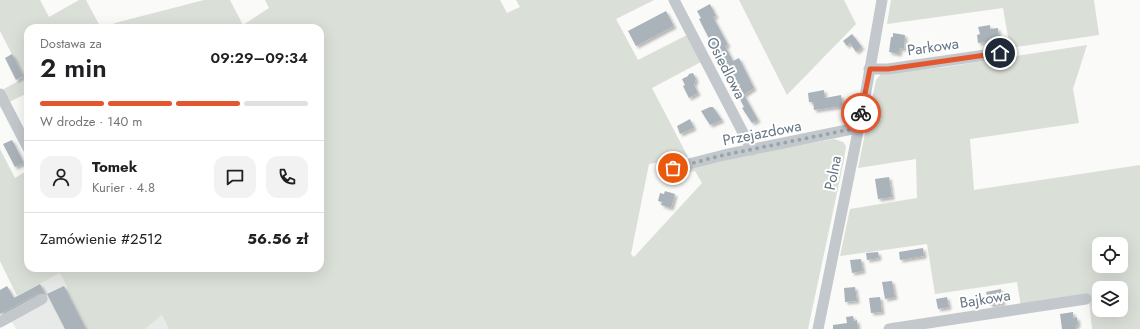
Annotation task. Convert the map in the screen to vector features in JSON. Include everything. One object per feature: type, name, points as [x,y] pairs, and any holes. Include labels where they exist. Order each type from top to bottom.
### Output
[{"type":"street","name":"Osiedlowa","points":[[674,0],[752,150]]},
{"type":"street","name":"Polna","points":[[818,329],[870,69],[882,0]]},
{"type":"street","name":"Parkowa","points":[[870,69],[888,69],[1000,53]]},
{"type":"street","points":[[0,94],[24,140]]},
{"type":"street","name":"Przejazdowa","points":[[673,168],[857,128]]},
{"type":"street","points":[[0,322],[42,299]]},
{"type":"street","name":"Bajkowa","points":[[889,329],[1086,299]]},
{"type":"shaded area","points":[[0,0],[40,0],[49,17],[79,0],[86,0],[99,24],[24,24],[24,78],[0,31]]},
{"type":"shaded area","points":[[204,0],[230,0],[242,24],[113,24]]},
{"type":"shaded area","points":[[265,0],[500,0],[507,13],[520,7],[516,0],[654,0],[616,19],[638,60],[687,35],[701,62],[652,88],[688,157],[649,164],[631,254],[634,257],[702,183],[695,171],[675,176],[674,173],[726,158],[834,139],[843,142],[846,146],[808,329],[169,329],[162,315],[145,329],[88,329],[60,273],[17,296],[0,261],[0,149],[15,178],[24,172],[24,272],[324,272],[324,24],[245,24],[269,8]]},
{"type":"shaded area","points":[[739,0],[844,0],[856,24],[787,95]]},
{"type":"shaded area","points":[[891,0],[1094,0],[1099,35],[1010,48],[1003,8],[887,24]]},
{"type":"shaded area","points":[[1087,45],[1073,89],[1079,123],[970,139],[974,190],[1140,165],[1140,329],[1092,329],[1089,301],[1021,307],[1017,282],[935,294],[927,244],[840,256],[850,209],[917,198],[916,159],[858,168],[876,80],[881,74],[945,67]]},
{"type":"shaded area","points":[[24,78],[24,95],[7,103],[2,90]]},
{"type":"shaded area","points":[[60,273],[88,329],[16,329],[12,322],[0,328],[0,305]]},
{"type":"shaded area","points":[[162,315],[169,329],[145,329]]},
{"type":"building","points":[[710,4],[716,16],[713,17],[728,45],[725,46],[733,61],[739,58],[754,88],[744,95],[758,120],[752,123],[742,108],[744,107],[699,19],[701,18],[697,11]]},
{"type":"building","points":[[666,11],[674,26],[636,46],[628,31]]},
{"type":"building","points":[[990,25],[990,29],[998,28],[999,40],[978,43],[977,35],[980,34],[978,27]]},
{"type":"building","points":[[893,33],[905,35],[904,49],[900,48],[899,54],[889,52]]},
{"type":"building","points":[[852,34],[862,47],[856,52],[850,43],[847,46],[843,41]]},
{"type":"building","points":[[12,54],[23,76],[16,80],[5,58]]},
{"type":"building","points":[[693,73],[696,79],[694,85],[698,93],[689,98],[683,86],[685,85],[682,79]]},
{"type":"building","points":[[824,90],[825,98],[841,95],[843,106],[814,110],[813,102],[809,102],[808,93]]},
{"type":"building","points":[[713,107],[722,120],[710,125],[701,111]]},
{"type":"building","points":[[690,119],[694,128],[680,134],[677,126]]},
{"type":"building","points":[[12,140],[24,163],[15,167],[3,144]]},
{"type":"building","points":[[889,177],[892,197],[878,199],[875,179]]},
{"type":"building","points":[[665,191],[675,194],[671,208],[661,205],[662,202],[658,201],[660,193],[664,194]]},
{"type":"building","points":[[923,248],[924,256],[900,260],[899,252]]},
{"type":"building","points":[[878,252],[879,258],[867,260],[866,253]]},
{"type":"building","points":[[861,259],[863,271],[852,273],[850,260]]},
{"type":"building","points":[[892,281],[895,297],[885,299],[882,282]]},
{"type":"building","points":[[40,284],[45,293],[39,293],[0,314],[0,290],[7,286],[14,298]]},
{"type":"building","points":[[64,286],[86,329],[65,329],[47,294]]},
{"type":"building","points":[[855,287],[857,301],[845,302],[844,288]]},
{"type":"building","points":[[1001,289],[1003,303],[990,305],[986,292]]},
{"type":"building","points":[[880,297],[882,312],[871,313],[869,298]]},
{"type":"building","points":[[947,297],[949,307],[938,309],[936,299]]},
{"type":"building","points":[[1073,312],[1073,318],[1077,317],[1078,325],[1075,326],[1075,329],[1062,329],[1060,314]]},
{"type":"building","points":[[853,316],[854,321],[857,320],[858,329],[833,329],[833,325],[847,323],[846,317]]},
{"type":"way so far","points":[[673,168],[724,155],[857,128],[861,113]]},
{"type":"route","points":[[861,113],[870,69],[888,69],[1000,53]]}]
